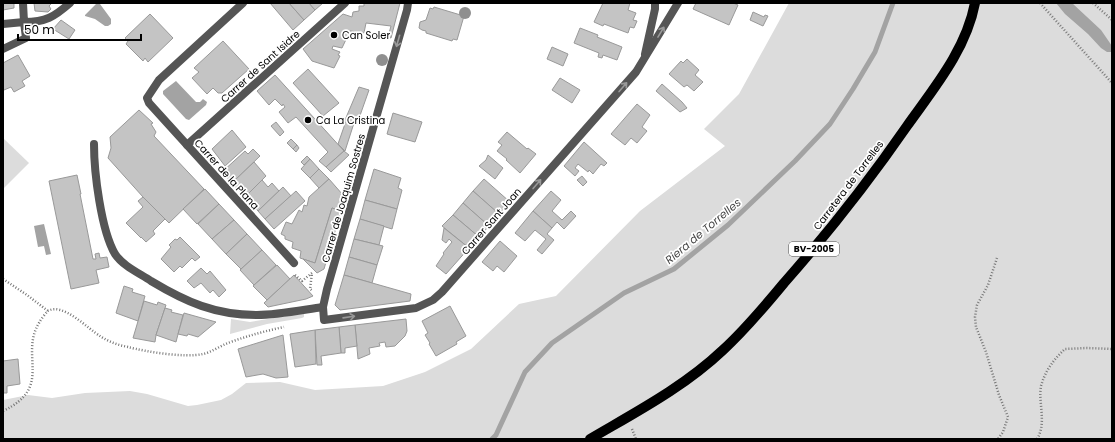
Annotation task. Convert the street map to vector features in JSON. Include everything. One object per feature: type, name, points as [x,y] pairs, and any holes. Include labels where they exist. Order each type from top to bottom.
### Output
[{"type":"main road","name":"Carretera de Torrelles","points":[[590,439],[683,383],[723,350],[763,308],[841,216],[896,142],[945,72],[958,51],[967,32],[975,3]]},
{"type":"street","points":[[3,49],[26,38],[23,3]]},
{"type":"street","points":[[3,24],[37,22],[53,17],[70,3]]},
{"type":"street","name":"Carrer de la Plana","points":[[243,3],[158,80],[147,98],[149,104],[294,263]]},
{"type":"street","name":"Carrer de Sant Isidre","points":[[187,145],[346,3]]},
{"type":"street","name":"Carrer de Joaquim Sostres","points":[[323,307],[408,3]]},
{"type":"street","points":[[644,60],[655,3]]},
{"type":"street","points":[[644,60],[678,3]]},
{"type":"street","name":"Carrer Sant Joan","points":[[323,307],[324,320],[416,308],[433,300],[442,292],[636,72],[644,60]]},
{"type":"street","points":[[94,144],[95,170],[104,223],[115,253],[125,264],[176,296],[206,308],[230,313],[257,315],[323,307]]},
{"type":"path","points":[[1040,3],[1112,83]]},
{"type":"path","points":[[1093,3],[1112,20]]},
{"type":"path","points":[[997,258],[988,285],[978,305],[975,317],[976,327],[1008,417],[1003,432],[998,439]]},
{"type":"path","points":[[294,263],[294,273],[302,281],[312,273],[310,289],[313,292],[316,287]]},
{"type":"path","points":[[3,279],[48,311]]},
{"type":"path","points":[[3,411],[17,404],[24,398],[31,386],[33,335],[40,320],[48,311],[55,309],[63,310],[75,317],[83,325],[114,344],[130,348],[182,355],[203,354],[261,332],[289,325]]},
{"type":"path","points":[[1037,439],[1040,433],[1042,415],[1041,386],[1051,364],[1064,349],[1112,349]]},
{"type":"shaded area","points":[[789,3],[1112,3],[1112,439],[3,439],[3,400],[28,395],[52,398],[85,393],[130,391],[147,394],[188,406],[221,400],[232,394],[246,383],[280,382],[315,390],[383,386],[425,372],[471,349],[519,304],[556,296],[640,211],[725,146],[704,129],[739,94]]},
{"type":"shaded area","points":[[1056,3],[1072,3],[1101,30],[1112,46],[1111,52],[1107,52],[1101,48],[1088,34],[1065,14]]},
{"type":"shaded area","points":[[96,4],[100,4],[111,19],[111,24],[108,26],[105,26],[95,19],[85,16]]},
{"type":"shaded area","points":[[176,81],[196,102],[200,102],[203,99],[207,102],[206,105],[189,120],[186,119],[163,94],[163,91]]},
{"type":"shaded area","points":[[3,138],[29,163],[3,189]]},
{"type":"shaded area","points":[[44,224],[51,254],[46,255],[44,246],[38,247],[34,226]]},
{"type":"shaded area","points":[[304,313],[304,317],[302,318],[267,324],[230,334],[231,319],[250,322]]},
{"type":"building","points":[[3,3],[14,3],[14,8],[3,10]]},
{"type":"building","points":[[34,3],[52,3],[49,6],[51,9],[48,12],[35,11]]},
{"type":"building","points":[[270,3],[289,3],[304,20],[293,30]]},
{"type":"building","points":[[289,3],[309,3],[315,10],[304,20]]},
{"type":"building","points":[[309,3],[323,3],[315,10]]},
{"type":"building","name":"Can Soler","points":[[364,3],[400,3],[391,38],[388,37],[391,26],[366,23],[364,33],[350,31],[342,48],[333,46],[332,49],[340,52],[338,55],[340,56],[334,68],[312,61],[303,49],[343,14],[352,17],[353,12],[359,11],[359,6],[364,6]]},
{"type":"building","points":[[603,3],[630,3],[628,10],[636,13],[633,20],[637,21],[634,28],[630,27],[628,33],[594,22]]},
{"type":"building","points":[[696,3],[733,3],[738,5],[729,25],[693,9]]},
{"type":"building","points":[[434,7],[464,16],[457,40],[453,39],[452,41],[426,33],[426,31],[419,28],[420,22],[426,20],[430,8],[433,9]]},
{"type":"building","points":[[753,12],[764,17],[765,15],[768,16],[763,26],[750,20]]},
{"type":"building","points":[[150,14],[173,38],[148,62],[145,58],[143,61],[126,44],[128,41],[125,38]]},
{"type":"building","points":[[61,20],[75,30],[69,39],[53,29]]},
{"type":"building","points":[[580,28],[622,47],[617,60],[603,55],[602,58],[598,57],[599,53],[574,43]]},
{"type":"building","points":[[223,41],[249,69],[222,93],[218,93],[213,88],[207,94],[192,78],[199,72],[194,68]]},
{"type":"building","points":[[552,47],[568,54],[563,66],[547,59]]},
{"type":"building","points":[[18,55],[30,76],[22,81],[25,86],[14,92],[11,87],[4,90],[3,63]]},
{"type":"building","points":[[687,59],[699,70],[695,75],[703,82],[694,91],[687,85],[684,87],[669,74],[681,61],[683,63]]},
{"type":"building","points":[[308,69],[339,103],[323,116],[293,83]]},
{"type":"building","name":"Ca La Cristina","points":[[275,75],[344,151],[326,167],[319,161],[328,152],[296,117],[288,123],[279,112],[285,107],[283,104],[282,106],[275,99],[269,105],[257,91]]},
{"type":"building","points":[[560,78],[580,90],[572,103],[552,90]]},
{"type":"building","points":[[662,84],[687,108],[680,112],[656,91]]},
{"type":"building","points":[[359,87],[369,90],[357,124],[345,120]]},
{"type":"building","points":[[637,104],[650,115],[642,127],[647,131],[637,143],[631,138],[625,145],[611,134]]},
{"type":"building","points":[[139,110],[153,123],[151,124],[156,132],[154,136],[204,189],[169,223],[108,158],[111,148],[110,137]]},
{"type":"building","points":[[393,113],[422,122],[415,142],[387,134]]},
{"type":"building","points":[[346,121],[354,123],[345,151],[338,144]]},
{"type":"building","points":[[276,122],[284,132],[280,136],[271,126]]},
{"type":"building","points":[[232,130],[246,147],[225,166],[212,149]]},
{"type":"building","points":[[507,132],[527,149],[528,148],[536,154],[520,173],[497,151],[502,145],[498,142]]},
{"type":"building","points":[[291,139],[297,145],[293,149],[287,143]]},
{"type":"building","points":[[584,142],[607,163],[604,166],[601,164],[593,174],[578,164],[575,168],[579,171],[575,176],[564,166]]},
{"type":"building","points":[[297,145],[299,148],[296,152],[293,149]]},
{"type":"building","points":[[253,149],[260,156],[232,183],[222,172],[245,151],[248,154]]},
{"type":"building","points":[[344,151],[349,155],[331,172],[326,167]]},
{"type":"building","points":[[488,155],[503,168],[495,179],[479,166],[486,160]]},
{"type":"building","points":[[307,156],[310,159],[304,165],[301,162]]},
{"type":"building","points":[[310,159],[319,169],[310,178],[301,169]]},
{"type":"building","points":[[254,162],[266,176],[245,197],[232,183]]},
{"type":"building","points":[[319,169],[329,179],[319,188],[310,178]]},
{"type":"building","points":[[374,169],[401,178],[398,188],[402,190],[397,209],[365,200]]},
{"type":"building","points":[[77,175],[93,259],[96,259],[95,254],[99,253],[100,258],[107,257],[109,267],[96,270],[99,283],[71,289],[49,181]]},
{"type":"building","points":[[582,176],[587,182],[583,186],[577,180]]},
{"type":"building","points":[[329,179],[343,195],[341,201],[343,202],[341,211],[332,208],[315,263],[300,258],[301,251],[292,248],[293,242],[285,239],[285,236],[281,234],[286,222],[292,224],[299,210],[302,212],[304,205],[307,206],[309,197]]},
{"type":"building","points":[[484,179],[510,202],[499,214],[473,191]]},
{"type":"building","points":[[262,180],[268,187],[272,183],[279,191],[258,211],[245,197]]},
{"type":"building","points":[[283,187],[291,196],[265,219],[258,211]]},
{"type":"building","points":[[205,189],[219,204],[197,224],[183,209]]},
{"type":"building","points":[[296,191],[305,201],[274,229],[265,219]]},
{"type":"building","points":[[473,191],[499,214],[489,226],[463,203]]},
{"type":"building","points":[[551,191],[561,200],[552,211],[562,220],[571,211],[576,216],[564,229],[557,222],[552,228],[533,211]]},
{"type":"building","points":[[143,197],[165,219],[153,231],[155,234],[146,242],[126,223],[143,207],[138,201]]},
{"type":"building","points":[[365,200],[397,209],[392,229],[360,219]]},
{"type":"building","points":[[463,203],[489,226],[479,237],[453,215]]},
{"type":"building","points":[[219,204],[234,220],[212,239],[198,224]]},
{"type":"building","points":[[332,208],[341,211],[324,269],[317,273],[303,259],[315,263]]},
{"type":"building","points":[[533,211],[552,228],[547,234],[554,240],[542,254],[537,250],[546,239],[535,230],[525,241],[515,233]]},
{"type":"building","points":[[453,215],[479,237],[469,248],[442,226]]},
{"type":"building","points":[[360,219],[384,226],[379,245],[354,239]]},
{"type":"building","points":[[234,220],[247,234],[226,254],[212,239]]},
{"type":"building","points":[[444,228],[469,248],[446,274],[436,266],[444,254],[443,253],[452,242],[449,239],[446,243],[442,240]]},
{"type":"building","points":[[247,234],[262,250],[241,269],[226,254]]},
{"type":"building","points":[[180,237],[200,257],[195,261],[192,258],[182,268],[180,266],[174,272],[161,259],[171,247],[169,245],[175,239],[177,240]]},
{"type":"building","points":[[354,239],[383,246],[377,265],[349,257]]},
{"type":"building","points":[[500,241],[517,256],[504,272],[497,266],[493,271],[482,262]]},
{"type":"building","points":[[262,250],[276,265],[254,285],[240,270]]},
{"type":"building","points":[[349,257],[377,265],[372,283],[344,275]]},
{"type":"building","points":[[277,265],[290,279],[267,300],[253,286]]},
{"type":"building","points":[[201,268],[207,274],[210,271],[226,290],[219,297],[213,290],[210,293],[201,283],[194,288],[187,281]]},
{"type":"building","points":[[294,275],[313,296],[306,299],[268,307],[264,303]]},
{"type":"building","points":[[344,275],[411,294],[410,301],[340,310],[335,305]]},
{"type":"building","points":[[124,286],[133,289],[132,292],[145,296],[138,321],[116,313]]},
{"type":"building","points":[[144,301],[157,305],[158,302],[166,305],[155,342],[133,338]]},
{"type":"building","points":[[450,306],[466,336],[456,342],[457,344],[436,356],[425,335],[428,333],[422,321]]},
{"type":"building","points":[[165,308],[172,310],[171,312],[183,315],[176,342],[156,335]]},
{"type":"building","points":[[184,313],[216,322],[198,337],[188,334],[187,336],[178,334]]},
{"type":"building","points":[[406,319],[407,331],[405,336],[395,346],[386,347],[385,342],[379,343],[380,346],[369,348],[370,354],[358,359],[355,325]]},
{"type":"building","points":[[355,325],[357,346],[345,348],[345,353],[341,353],[339,327]]},
{"type":"building","points":[[339,327],[341,353],[321,356],[322,365],[317,365],[315,330]]},
{"type":"building","points":[[315,330],[316,364],[295,367],[290,334]]},
{"type":"building","points":[[283,335],[288,377],[276,378],[263,374],[246,377],[238,349]]},
{"type":"building","points":[[18,359],[20,384],[7,386],[7,393],[3,393],[3,361]]},
{"type":"waterway","name":"Riera de Torrelles","points":[[492,439],[496,435],[525,372],[552,343],[624,293],[674,269],[728,225],[795,161],[830,124],[875,52],[893,3]]},
{"type":"place","name":"Can Soler","points":[[334,35]]},
{"type":"place","name":"Ca La Cristina","points":[[308,120]]}]
